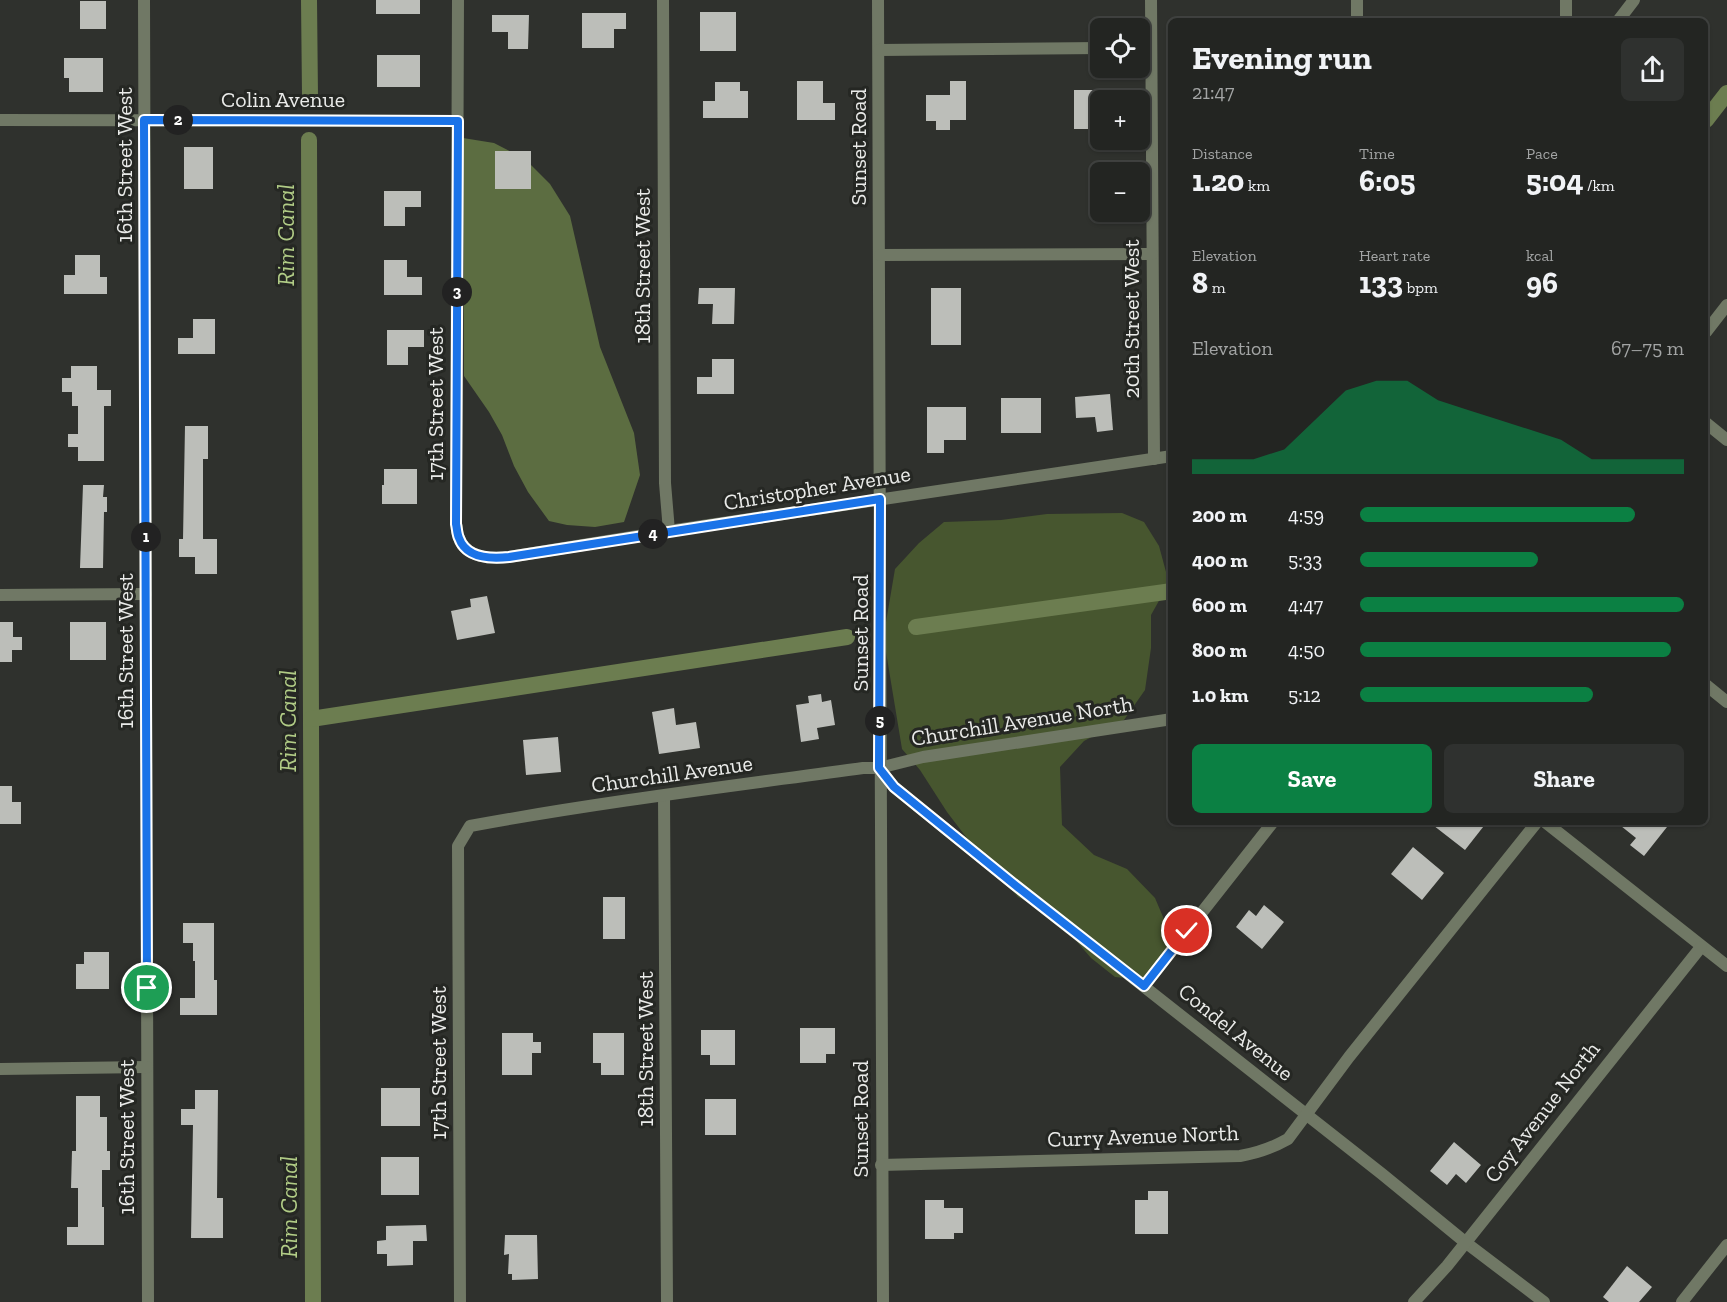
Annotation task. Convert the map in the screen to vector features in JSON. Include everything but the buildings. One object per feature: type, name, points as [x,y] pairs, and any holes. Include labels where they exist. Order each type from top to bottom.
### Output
[{"type":"street","name":"16th Street West","points":[[144,0],[148,1302]]},
{"type":"street","name":"17th Street West","points":[[458,0],[456,524],[459,540],[470,552]]},
{"type":"street","name":"18th Street West","points":[[663,0],[664,471],[669,531]]},
{"type":"street","name":"Sunset Road","points":[[878,0],[879,768],[883,1302]]},
{"type":"street","name":"20th Street West","points":[[1149,18],[1151,0]]},
{"type":"street","points":[[1357,0],[1357,18]]},
{"type":"street","points":[[1566,0],[1566,18]]},
{"type":"street","points":[[1620,18],[1635,0]]},
{"type":"street","points":[[879,50],[1090,48]]},
{"type":"street","name":"20th Street West","points":[[1146,78],[1152,254],[1154,459]]},
{"type":"street","name":"Colin Avenue","points":[[0,120],[458,121]]},
{"type":"street","points":[[880,255],[1152,254]]},
{"type":"street","points":[[1708,329],[1727,305]]},
{"type":"street","points":[[1708,425],[1727,440]]},
{"type":"street","name":"Christopher Avenue","points":[[470,552],[492,559],[1168,457]]},
{"type":"street","points":[[0,595],[146,594]]},
{"type":"street","points":[[1708,687],[1727,702]]},
{"type":"street","name":"Churchill Avenue North","points":[[879,768],[923,757],[1168,720]]},
{"type":"street","name":"Churchill Avenue","points":[[470,826],[664,796],[863,768],[879,768]]},
{"type":"street","name":"Condel Avenue","points":[[879,768],[894,787],[1015,885],[1544,1302]]},
{"type":"street","name":"18th Street West","points":[[664,796],[667,1302]]},
{"type":"street","points":[[1144,986],[1271,825]]},
{"type":"street","name":"Curry Avenue North","points":[[881,1164],[1240,1156],[1273,1147],[1288,1139],[1535,825]]},
{"type":"street","points":[[1549,825],[1727,966]]},
{"type":"street","name":"17th Street West","points":[[460,1302],[458,846],[470,826]]},
{"type":"street","name":"Coy Avenue North","points":[[1413,1302],[1447,1266],[1701,947]]},
{"type":"street","points":[[0,1069],[147,1067]]},
{"type":"street","points":[[1682,1302],[1727,1245]]},
{"type":"green space","points":[[463,138],[494,143],[525,159],[550,184],[570,216],[600,347],[634,433],[640,475],[624,522],[595,527],[549,521],[528,492],[514,466],[502,435],[464,376]]},
{"type":"green space","points":[[1122,513],[1144,522],[1159,546],[1168,579],[1168,585],[1151,615],[1151,648],[1145,690],[1124,720],[1084,741],[1060,767],[1062,825],[1094,855],[1127,869],[1155,898],[1172,938],[1163,960],[1144,980],[1115,977],[1091,958],[1054,915],[1018,897],[979,854],[947,812],[920,770],[902,749],[886,652],[886,622],[895,569],[919,543],[944,522],[1001,520],[1047,514]]},
{"type":"waterway","name":"Rim Canal","points":[[309,0],[310,96]]},
{"type":"waterway","points":[[1708,117],[1727,93]]},
{"type":"waterway","name":"Rim Canal","points":[[309,140],[313,1302]]},
{"type":"waterway","points":[[916,627],[1168,592]]},
{"type":"waterway","points":[[311,719],[847,637]]},
{"type":"route","points":[[147,988],[144,120],[458,121],[456,524],[459,540],[470,552],[492,559],[880,499],[879,768],[894,787],[1144,986],[1187,931]]}]
